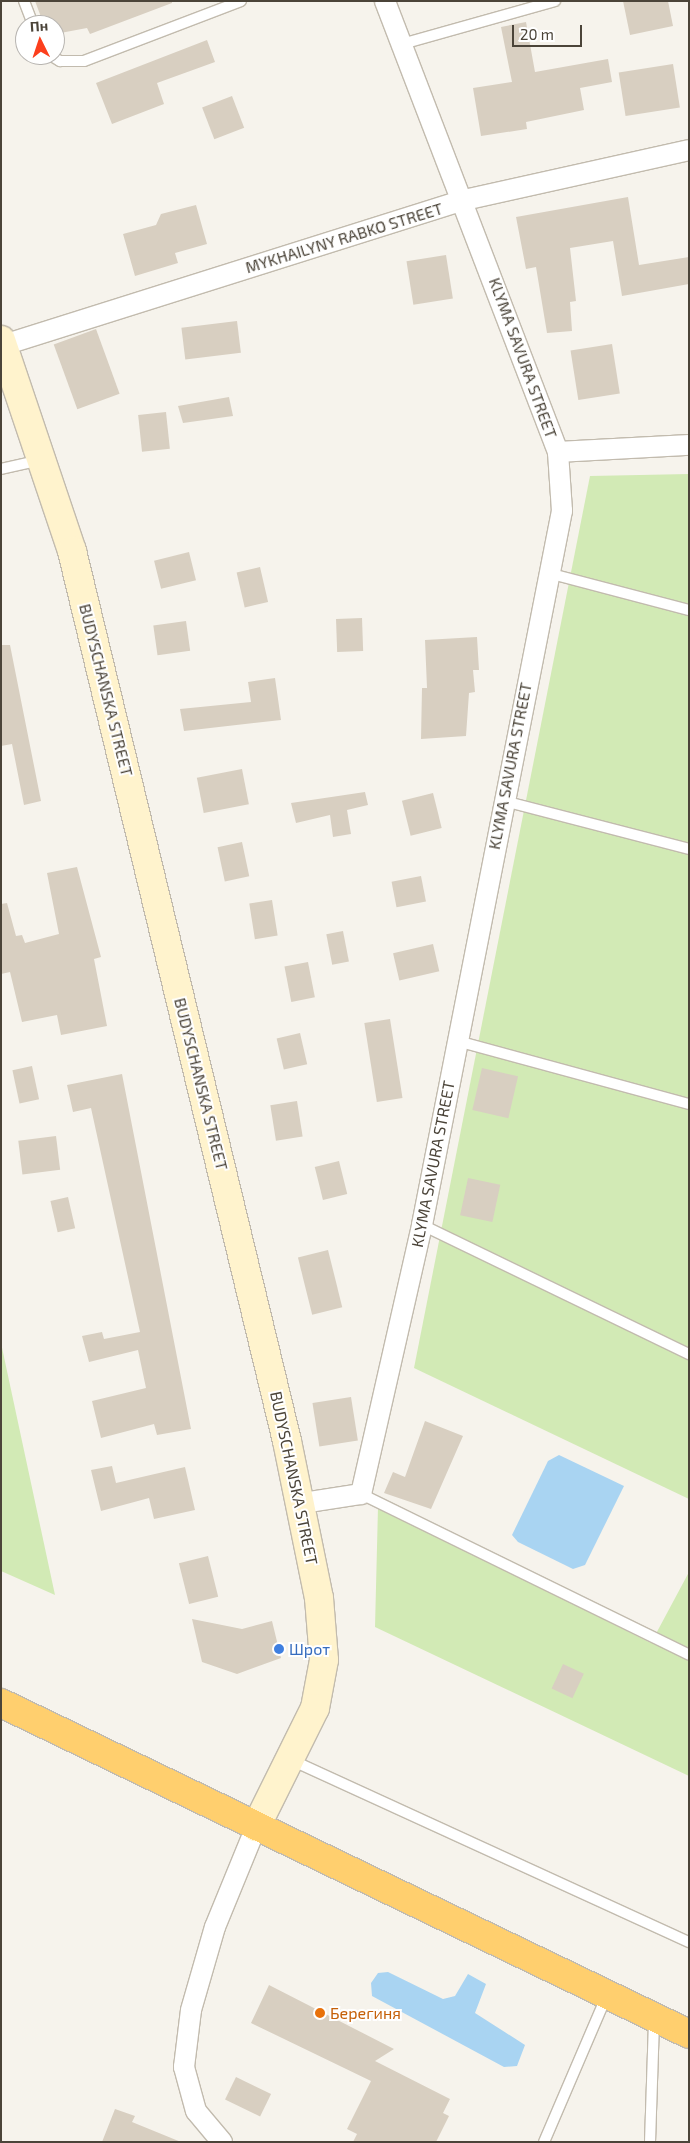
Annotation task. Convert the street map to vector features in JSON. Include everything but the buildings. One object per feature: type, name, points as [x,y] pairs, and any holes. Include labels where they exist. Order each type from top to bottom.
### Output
[{"type":"highway","points":[[1,1703],[689,2034]]},
{"type":"street","name":"KLYMA SAVURA STREET","points":[[361,1494],[422,1225],[548,573],[562,511],[558,452],[464,200],[385,1]]},
{"type":"street","name":"MYKHAILYNY RABKO STREET","points":[[2,343],[464,200],[689,150]]},
{"type":"street","name":"BUDYSCHANSKA STREET","points":[[2,343],[44,460],[72,551],[302,1503],[319,1598],[324,1660],[315,1708],[256,1827]]},
{"type":"street","points":[[558,452],[689,445]]},
{"type":"street","points":[[302,1503],[361,1494]]},
{"type":"street","points":[[222,2142],[196,2111],[184,2067],[191,2010],[215,1927],[256,1827]]},
{"type":"lane","points":[[24,1],[29,15]]},
{"type":"lane","points":[[65,61],[84,61],[241,1]]},
{"type":"lane","points":[[402,44],[555,1]]},
{"type":"lane","points":[[1,469],[44,460]]},
{"type":"lane","points":[[548,573],[689,610]]},
{"type":"lane","points":[[504,800],[689,849]]},
{"type":"lane","points":[[457,1041],[689,1104]]},
{"type":"lane","points":[[422,1225],[689,1354]]},
{"type":"lane","points":[[361,1494],[689,1655]]},
{"type":"lane","points":[[289,1759],[689,1942]]},
{"type":"lane","points":[[544,2142],[607,1994]]},
{"type":"lane","points":[[650,2142],[654,2017]]},
{"type":"green space","points":[[689,474],[689,1499],[414,1368],[590,476]]},
{"type":"green space","points":[[1,1343],[55,1595],[1,1571]]},
{"type":"green space","points":[[378,1507],[651,1643],[689,1572],[689,1776],[375,1627]]},
{"type":"water","points":[[559,1455],[624,1486],[585,1565],[573,1569],[518,1542],[512,1535],[548,1461]]},
{"type":"water","points":[[388,1972],[443,1999],[455,1996],[468,1974],[486,1984],[475,2013],[525,2045],[517,2066],[504,2067],[372,1996],[371,1983],[378,1973]]},
{"type":"place","name":"Шрот","points":[[279,1649]]},
{"type":"place","name":"Берегиня","points":[[320,2013]]}]
